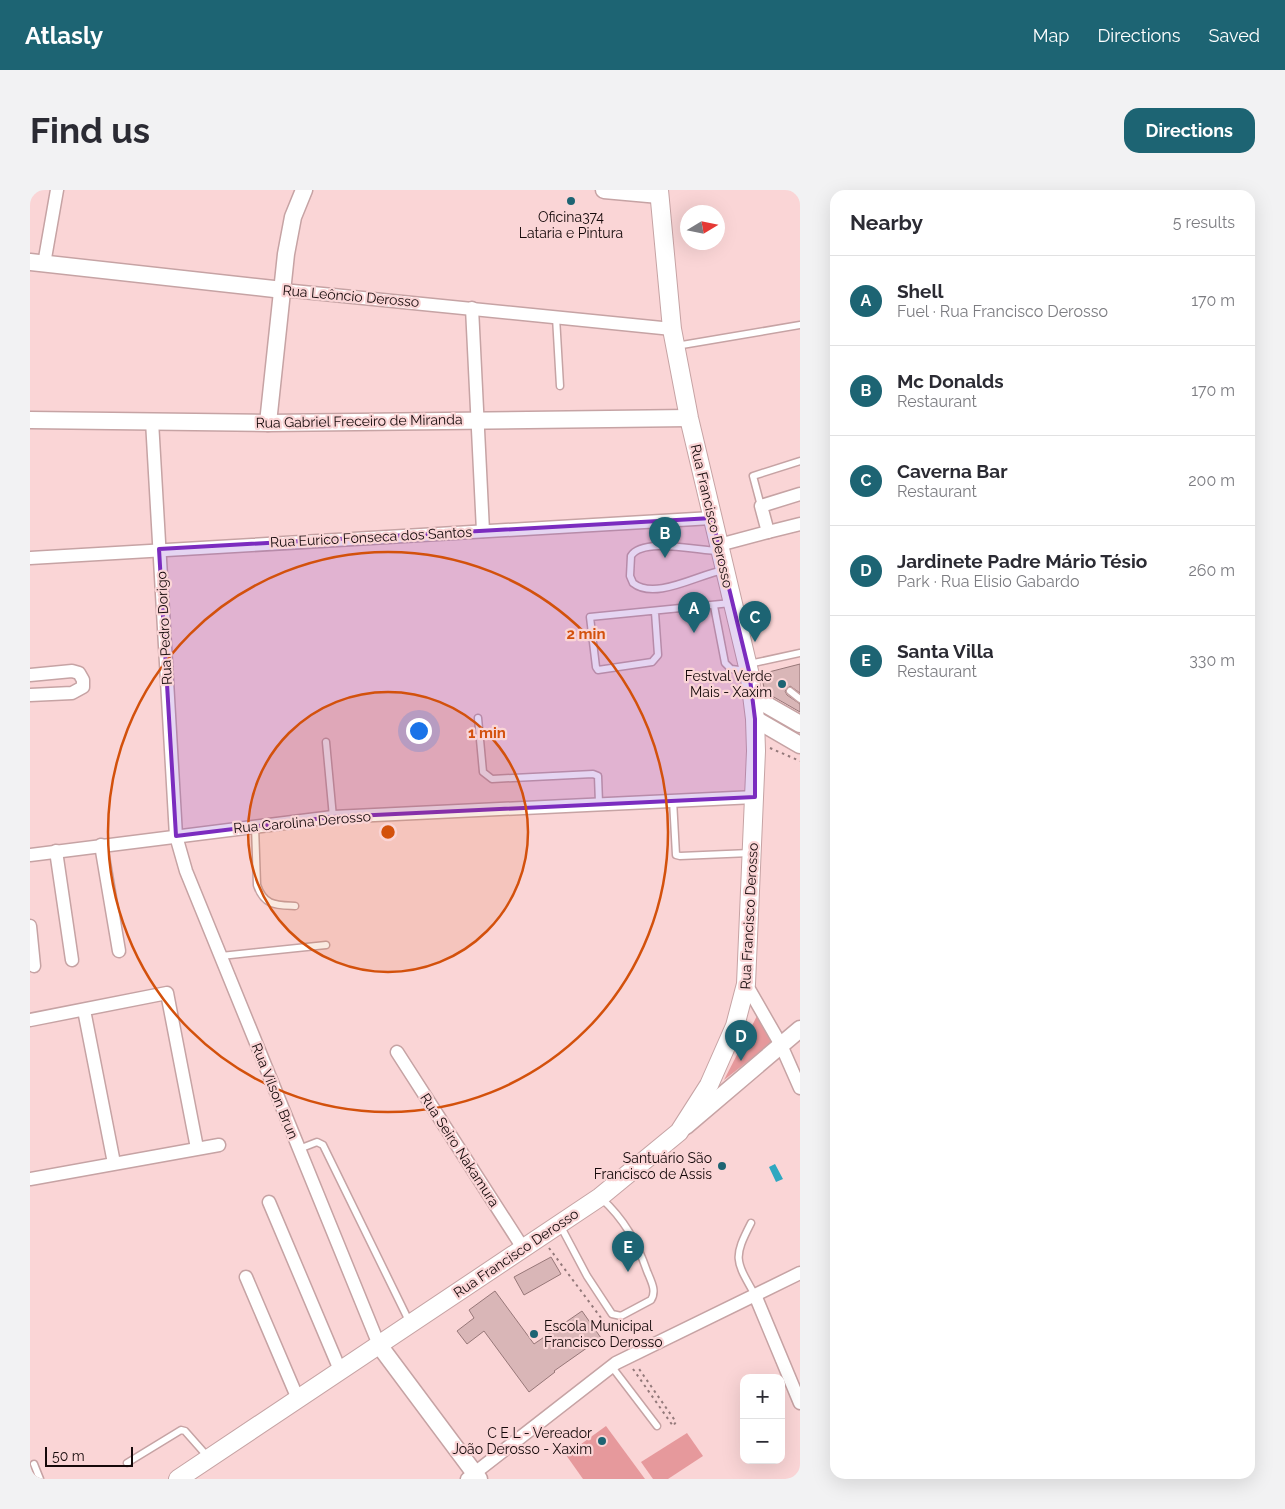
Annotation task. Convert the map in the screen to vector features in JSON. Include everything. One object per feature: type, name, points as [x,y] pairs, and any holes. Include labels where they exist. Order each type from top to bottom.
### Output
[{"type":"main road","name":"Rua Francisco Derosso","points":[[178,1479],[600,1197],[679,1132],[709,1085],[735,1026],[746,984],[755,797],[755,719],[748,668],[689,418],[674,338],[663,192]]},
{"type":"street","points":[[37,263],[58,190]]},
{"type":"street","points":[[268,423],[293,217],[304,190]]},
{"type":"street","points":[[604,190],[663,192]]},
{"type":"street","name":"Rua Leôncio Derosso","points":[[37,263],[556,317],[674,338]]},
{"type":"street","points":[[472,308],[484,531]]},
{"type":"street","name":"Rua Gabriel Freceiro de Miranda","points":[[30,420],[152,420],[268,423],[477,419],[689,418]]},
{"type":"street","name":"Rua Pedro Dorigo","points":[[152,420],[176,836]]},
{"type":"street","points":[[768,532],[761,506],[800,494]]},
{"type":"street","name":"Rua Eurico Fonseca dos Santos","points":[[30,558],[712,518]]},
{"type":"street","points":[[720,548],[768,532],[800,524]]},
{"type":"street","points":[[30,674],[72,671],[79,673],[83,680],[83,687],[72,693],[30,695]]},
{"type":"street","points":[[753,697],[800,724]]},
{"type":"street","points":[[755,719],[800,745]]},
{"type":"street","name":"Rua Carolina Derosso","points":[[30,855],[333,817],[755,797]]},
{"type":"street","name":"Rua Vilson Brun","points":[[176,836],[186,871],[378,1345]]},
{"type":"street","points":[[101,845],[119,951]]},
{"type":"street","points":[[56,851],[72,960]]},
{"type":"street","points":[[30,926],[34,966]]},
{"type":"street","points":[[746,984],[782,1045],[800,1088]]},
{"type":"street","points":[[30,1020],[167,993],[197,1148]]},
{"type":"street","points":[[84,1010],[114,1163]]},
{"type":"street","points":[[679,1132],[800,1029]]},
{"type":"street","name":"Rua Seiro Nakamura","points":[[397,1052],[523,1248]]},
{"type":"street","points":[[30,1178],[219,1145]]},
{"type":"street","points":[[269,1202],[340,1370]]},
{"type":"street","points":[[378,1345],[474,1477],[614,1365],[800,1273]]},
{"type":"street","points":[[246,1277],[298,1399]]},
{"type":"street","points":[[754,1295],[800,1403]]},
{"type":"lane","points":[[556,317],[560,386]]},
{"type":"lane","points":[[674,338],[800,325]]},
{"type":"lane","points":[[761,506],[753,476],[800,461]]},
{"type":"lane","points":[[720,548],[677,546],[639,549],[631,556],[630,576],[633,582],[643,588],[678,586],[700,575],[725,569]]},
{"type":"lane","points":[[655,612],[658,655],[656,659],[652,662],[598,670],[596,667],[590,617],[733,603]]},
{"type":"lane","points":[[714,606],[725,663],[732,669],[748,668],[800,653]]},
{"type":"lane","points":[[790,691],[800,699]]},
{"type":"lane","points":[[478,718],[483,772],[486,777],[492,779],[593,774],[598,776],[599,803]]},
{"type":"lane","points":[[326,742],[333,817]]},
{"type":"lane","points":[[673,800],[676,855],[753,853]]},
{"type":"lane","points":[[255,826],[259,893],[266,903],[295,906]]},
{"type":"lane","points":[[221,956],[326,945]]},
{"type":"lane","points":[[299,1149],[317,1142],[323,1145],[410,1324]]},
{"type":"lane","points":[[560,1224],[588,1276],[612,1314],[621,1316],[651,1300],[654,1290],[639,1248],[616,1212],[600,1197]]},
{"type":"lane","points":[[752,1223],[738,1249],[738,1258],[754,1295]]},
{"type":"lane","points":[[614,1365],[657,1426]]},
{"type":"lane","points":[[127,1464],[181,1430],[185,1431],[208,1458]]},
{"type":"lane","points":[[34,1464],[40,1479]]},
{"type":"path","points":[[756,751],[769,748],[800,762]]},
{"type":"path","points":[[547,1246],[597,1310],[625,1350]]},
{"type":"path","points":[[614,1365],[630,1366],[673,1426],[676,1422],[636,1366]]},
{"type":"highlighted area","points":[[712,518],[749,671],[755,719],[755,797],[333,817],[176,836],[159,549]]},
{"type":"shaded area","points":[[759,1012],[774,1041],[724,1080]]},
{"type":"shaded area","name":"C E L - Vereador João Derosso - Xaxim","points":[[606,1426],[645,1479],[583,1479],[566,1455]]},
{"type":"shaded area","points":[[687,1433],[703,1456],[668,1479],[653,1479],[641,1462]]},
{"type":"water","points":[[775,1164],[783,1179],[776,1182],[769,1167]]},
{"type":"building","name":"Festval Verde Mais - Xaxim","points":[[800,664],[800,693],[790,686],[785,691],[787,695],[800,704],[800,712],[765,692],[761,674]]},
{"type":"building","points":[[551,1257],[561,1274],[524,1295],[514,1277]]},
{"type":"building","points":[[495,1291],[534,1344],[582,1311],[601,1338],[554,1371],[529,1392],[484,1331],[467,1344],[457,1331],[474,1318],[469,1310]]},
{"type":"place","name":"Oficina374 Lataria e Pintura","points":[[571,201]]},
{"type":"place","name":"Mc Donalds","points":[[665,558]]},
{"type":"place","name":"Shell","points":[[694,633]]},
{"type":"place","name":"Caverna Bar","points":[[755,642]]},
{"type":"place","name":"Festval Verde Mais - Xaxim","points":[[782,684]]},
{"type":"place","name":"Jardinete Padre Mário Tésio","points":[[741,1061]]},
{"type":"place","name":"Santuário São Francisco de Assis","points":[[722,1166]]},
{"type":"place","name":"Santa Villa","points":[[628,1272]]},
{"type":"place","name":"Escola Municipal Francisco Derosso","points":[[534,1334]]},
{"type":"place","name":"C E L - Vereador João Derosso - Xaxim","points":[[602,1441]]}]
